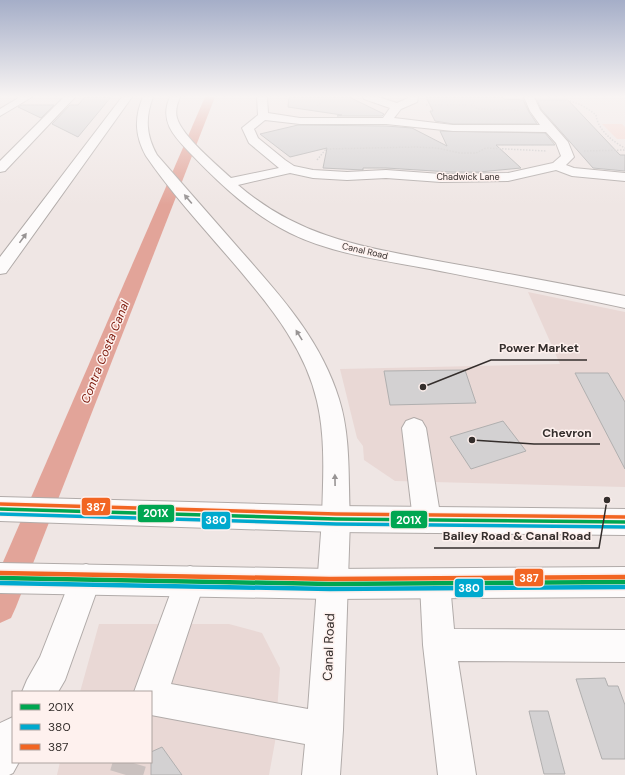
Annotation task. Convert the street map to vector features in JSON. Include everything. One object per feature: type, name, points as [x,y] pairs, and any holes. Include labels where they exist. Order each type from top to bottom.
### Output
[{"type":"main road","points":[[0,168],[34,133]]},
{"type":"main road","points":[[0,269],[100,133]]},
{"type":"main road","name":"Canal Road","points":[[141,133],[146,146],[160,166],[279,306],[300,335],[318,369],[328,400],[334,433],[336,519],[330,584],[325,730],[321,775]]},
{"type":"main road","name":"Canal Road","points":[[179,133],[225,179],[258,208],[279,221],[307,234],[342,246],[387,256],[625,302]]},
{"type":"main road","name":"Chadwick Lane","points":[[250,133],[253,140],[285,166],[313,174],[347,176],[386,174],[441,178],[508,177],[557,166]]},
{"type":"main road","points":[[553,133],[562,142],[568,157],[557,166],[572,172],[625,177]]},
{"type":"main road","name":"Chadwick Lane","points":[[225,179],[285,166]]},
{"type":"main road","points":[[414,428],[427,520]]},
{"type":"main road","points":[[0,509],[336,519],[625,522]]},
{"type":"main road","points":[[0,578],[330,584],[625,582]]},
{"type":"main road","points":[[40,691],[53,668],[72,579]]},
{"type":"main road","points":[[152,691],[190,581]]},
{"type":"main road","points":[[435,584],[439,645],[457,775]]},
{"type":"main road","points":[[439,645],[625,646]]},
{"type":"main road","points":[[152,698],[325,730]]},
{"type":"main road","points":[[0,760],[12,737]]},
{"type":"path","points":[[606,133],[615,143],[625,148]]},
{"type":"path","points":[[285,166],[315,162],[326,149],[415,147],[437,148],[460,153],[476,153],[486,148],[542,150],[566,153],[597,150],[625,150]]},
{"type":"shaded area","points":[[611,133],[625,133],[625,139],[617,139]]},
{"type":"shaded area","points":[[528,292],[625,312],[625,487],[395,481],[364,460],[363,446],[357,438],[340,369],[560,364]]},
{"type":"shaded area","points":[[99,624],[229,624],[262,633],[280,668],[275,742],[269,775],[57,775],[60,763],[152,763],[152,691],[80,691]]},
{"type":"building","points":[[70,133],[81,133],[78,137]]},
{"type":"building","points":[[422,133],[447,146],[441,133],[545,133],[555,145],[496,145],[521,168],[479,172],[450,172],[386,168],[363,168],[363,170],[323,168],[327,148],[290,157],[260,134]]},
{"type":"building","points":[[562,133],[599,133],[620,155],[625,155],[625,171],[593,168]]},
{"type":"building","points":[[465,370],[476,403],[390,405],[384,371]]},
{"type":"building","points":[[575,373],[608,373],[625,402],[625,469]]},
{"type":"building","points":[[503,421],[526,451],[471,469],[450,437]]},
{"type":"building","points":[[605,678],[608,686],[618,686],[625,705],[625,759],[602,759],[576,679]]},
{"type":"building","points":[[529,711],[548,711],[565,774],[544,774]]},
{"type":"building","points":[[162,747],[182,775],[151,775],[152,752]]},
{"type":"waterway","name":"Contra Costa Canal","points":[[0,607],[195,133]]},
{"type":"tunnel","points":[[126,775],[130,763]]},
{"type":"transit line","name":"387","points":[[0,504],[336,514],[625,517]]},
{"type":"transit line","name":"201X","points":[[0,509],[336,519],[625,522]]},
{"type":"transit line","name":"380","points":[[0,514],[336,524],[625,527]]},
{"type":"transit line","name":"387","points":[[0,573],[330,579],[625,577]]},
{"type":"transit line","name":"201X","points":[[0,578],[330,584],[625,582]]},
{"type":"transit line","name":"380","points":[[0,583],[330,589],[625,587]]},
{"type":"place","name":"Power Market","points":[[423,387]]},
{"type":"place","name":"Chevron","points":[[472,440]]},
{"type":"place","name":"Bailey Road & Canal Road","points":[[607,500]]}]
